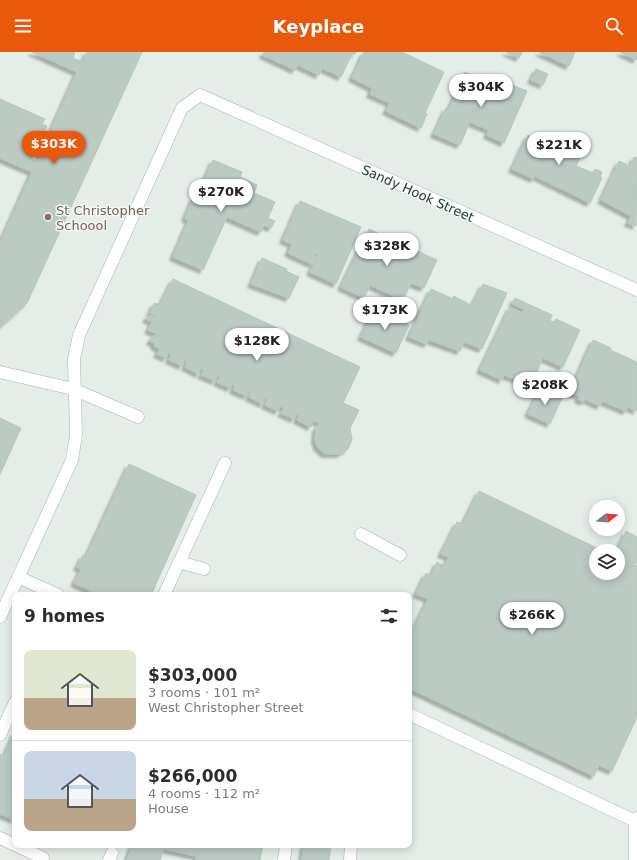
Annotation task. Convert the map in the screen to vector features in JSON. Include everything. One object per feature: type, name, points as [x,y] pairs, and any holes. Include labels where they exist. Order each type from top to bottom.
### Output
[{"type":"street","name":"Sandy Hook Street","points":[[73,389],[74,359],[79,335],[182,108],[200,95],[637,290]]},
{"type":"street","points":[[0,372],[73,389],[138,417]]},
{"type":"street","points":[[0,617],[72,460],[76,435],[73,389]]},
{"type":"street","points":[[165,592],[225,463]]},
{"type":"street","points":[[361,534],[400,555]]},
{"type":"street","points":[[179,562],[204,569]]},
{"type":"street","points":[[18,577],[51,592]]},
{"type":"street","points":[[0,735],[12,709]]},
{"type":"street","points":[[412,715],[636,821],[635,860]]},
{"type":"street","points":[[0,838],[12,844]]},
{"type":"street","points":[[22,848],[43,858],[42,860]]},
{"type":"street","points":[[284,860],[286,848]]},
{"type":"street","points":[[350,860],[352,848]]},
{"type":"building","points":[[32,52],[75,52],[73,58],[82,62],[87,52],[142,52],[27,303],[0,328],[0,243],[32,172],[0,158],[0,99],[45,119],[42,124],[47,126],[32,159],[37,161],[77,72]]},
{"type":"building","points":[[264,52],[356,52],[355,54],[352,54],[341,77],[322,68],[319,75],[298,65],[295,70],[263,55]]},
{"type":"building","points":[[364,52],[402,52],[444,72],[425,113],[427,114],[421,128],[386,111],[390,103],[370,94],[372,88],[352,78]]},
{"type":"building","points":[[506,52],[522,52],[519,58]]},
{"type":"building","points":[[539,52],[575,52],[569,66]]},
{"type":"building","points":[[620,52],[637,52],[637,60]]},
{"type":"building","points":[[536,69],[548,74],[543,85],[531,80]]},
{"type":"building","points":[[465,72],[481,80],[484,74],[527,91],[504,143],[487,135],[489,130],[470,122],[460,145],[434,134],[446,108],[449,109]]},
{"type":"building","points":[[571,132],[588,140],[576,166],[593,173],[595,169],[602,172],[600,177],[602,178],[590,203],[535,176],[534,179],[512,169],[528,135],[562,150]]},
{"type":"building","points":[[634,157],[637,158],[636,226],[628,223],[631,216],[601,200],[619,161],[630,166]]},
{"type":"building","points":[[213,160],[242,172],[240,177],[257,185],[254,193],[275,202],[268,218],[275,221],[271,228],[264,225],[261,232],[227,217],[203,270],[173,257],[189,220],[185,218],[193,198],[196,200]]},
{"type":"building","points":[[300,201],[361,227],[336,284],[310,272],[318,255],[316,254],[312,264],[288,253],[292,244],[283,240]]},
{"type":"building","points":[[369,229],[437,260],[424,288],[411,283],[403,300],[370,285],[364,298],[341,287]]},
{"type":"building","points":[[262,258],[287,269],[286,271],[299,277],[289,298],[251,284]]},
{"type":"building","points":[[173,279],[360,367],[343,403],[359,410],[350,428],[352,439],[348,449],[340,454],[325,454],[318,448],[315,440],[316,428],[320,423],[313,421],[311,427],[297,420],[299,415],[297,414],[294,419],[281,413],[284,408],[281,406],[278,411],[265,405],[267,400],[265,398],[263,404],[249,397],[251,392],[249,391],[247,396],[233,390],[235,385],[233,384],[230,388],[217,382],[220,377],[217,376],[215,381],[201,375],[204,370],[201,368],[199,374],[185,367],[187,362],[185,360],[182,366],[169,360],[171,354],[169,353],[166,358],[157,354],[160,349],[154,346],[155,344],[150,341],[154,335],[159,337],[159,335],[148,330],[152,322],[146,319],[149,315],[154,317],[155,315],[150,313],[154,303],[160,305]]},
{"type":"building","points":[[483,284],[507,293],[482,349],[464,342],[460,351],[429,340],[427,344],[409,337],[431,289],[453,299],[454,296],[472,306]]},
{"type":"building","points":[[515,298],[552,315],[550,321],[554,322],[556,319],[580,330],[563,367],[543,358],[531,385],[504,375],[502,380],[480,370],[510,307],[522,313],[524,309],[512,304]]},
{"type":"building","points":[[374,309],[409,325],[396,353],[361,337]]},
{"type":"building","points":[[593,340],[611,348],[610,350],[637,362],[637,411],[628,407],[626,411],[602,401],[600,406],[585,399],[584,402],[578,399],[579,396],[570,392]]},
{"type":"building","points":[[540,388],[562,398],[550,424],[528,414]]},
{"type":"building","points":[[0,418],[21,428],[0,474]]},
{"type":"building","points":[[129,464],[196,495],[152,592],[94,592],[74,583],[81,569],[77,567],[83,555],[86,557]]},
{"type":"building","points":[[479,491],[589,544],[589,580],[625,580],[625,544],[620,544],[626,531],[637,537],[637,562],[635,565],[637,566],[637,717],[612,771],[599,765],[594,776],[412,689],[412,633],[428,599],[416,594],[426,573],[431,576],[437,562],[444,566],[449,557],[441,554],[457,522],[463,524]]},
{"type":"building","points":[[12,739],[12,819],[0,814],[0,754],[4,756]]},
{"type":"building","points":[[131,848],[198,848],[196,856],[164,849],[160,860],[127,860]]},
{"type":"building","points":[[198,848],[262,848],[260,860],[196,860]]},
{"type":"building","points":[[304,848],[331,848],[329,860],[302,860]]},
{"type":"place","name":"St Christopher Schoool","points":[[48,217]]}]
